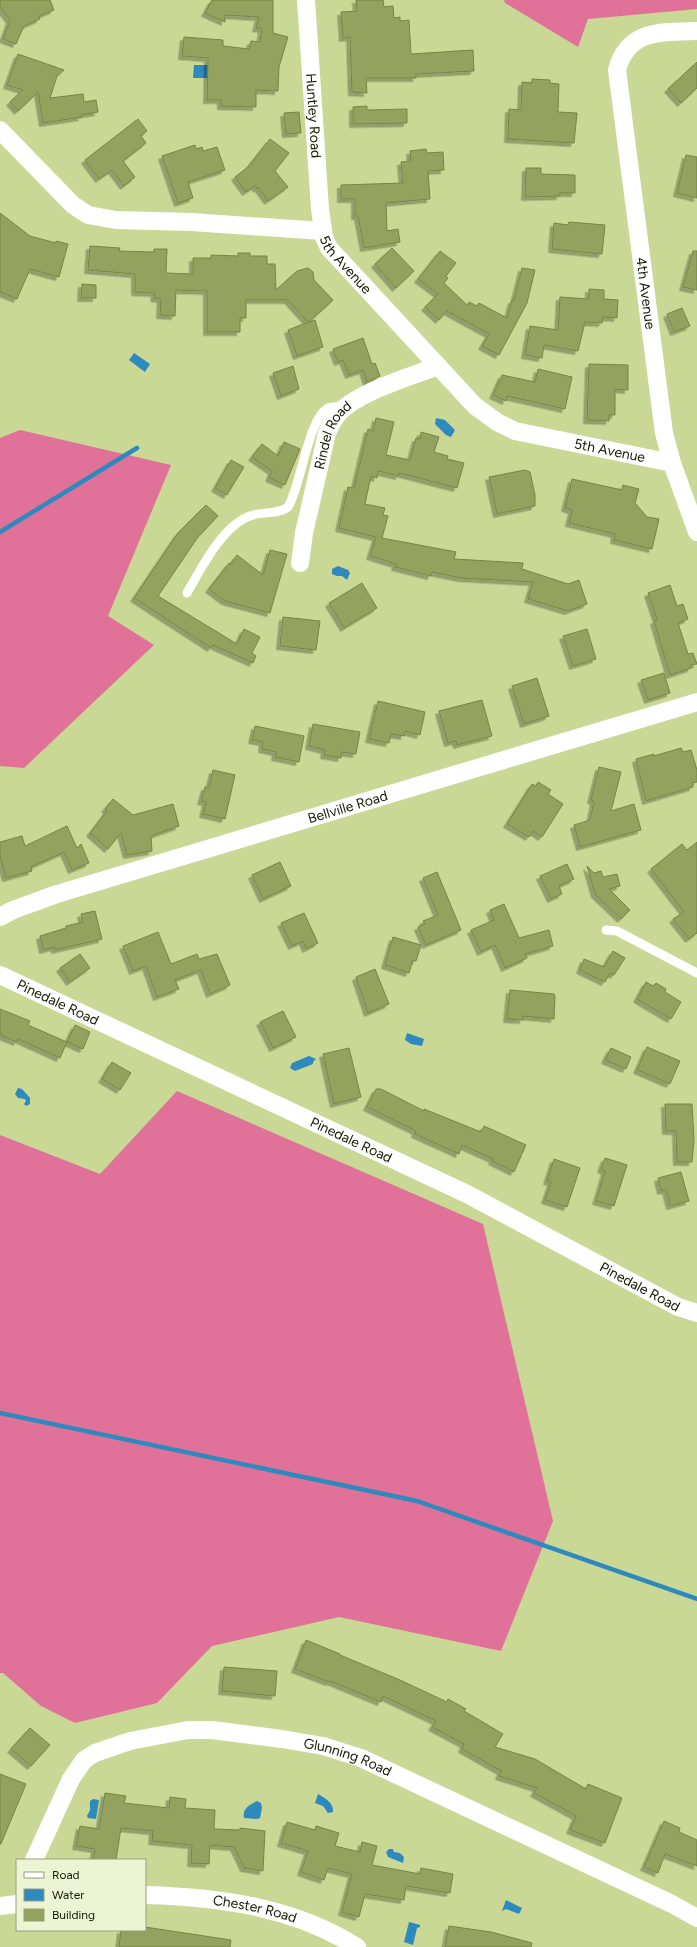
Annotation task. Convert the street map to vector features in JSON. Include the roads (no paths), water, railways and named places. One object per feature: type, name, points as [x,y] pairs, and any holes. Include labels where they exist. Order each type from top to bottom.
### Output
[{"type":"street","name":"Huntley Road","points":[[306,0],[323,231]]},
{"type":"street","name":"4th Avenue","points":[[697,32],[664,32],[649,35],[633,42],[623,52],[617,70],[661,416],[672,463],[697,532]]},
{"type":"street","name":"5th Avenue","points":[[0,130],[73,205],[88,215],[116,220],[192,222],[323,231],[326,243],[334,255],[475,406],[487,416],[510,429],[672,463]]},
{"type":"street","name":"Rindel Road","points":[[300,563],[304,533],[327,433],[335,418],[347,407],[364,396],[438,366]]},
{"type":"street","name":"Bellville Road","points":[[0,917],[13,910],[57,894],[697,702]]},
{"type":"street","name":"Pinedale Road","points":[[0,975],[467,1194],[678,1307],[697,1313]]},
{"type":"street","name":"Glunning Road","points":[[34,1859],[71,1779],[81,1764],[90,1756],[130,1741],[163,1733],[188,1730],[212,1730],[323,1746],[361,1758],[672,1904],[697,1918]]},
{"type":"street","name":"Chester Road","points":[[146,1895],[233,1903],[267,1908],[308,1921],[357,1947]]},
{"type":"street","points":[[0,1906],[16,1904]]},
{"type":"lane","points":[[187,593],[216,545],[231,529],[250,516],[283,511],[288,507],[316,422],[326,409],[334,406],[347,407]]},
{"type":"lane","points":[[606,930],[617,931],[697,973]]},
{"type":"water","points":[[194,65],[208,65],[207,78],[193,78]]},
{"type":"water","points":[[134,353],[150,364],[145,372],[129,360]]},
{"type":"water","points":[[436,418],[445,420],[455,430],[451,437],[446,435],[435,424]]},
{"type":"water","points":[[338,566],[348,570],[350,573],[347,580],[342,576],[332,574],[332,569]]},
{"type":"water","points":[[407,1033],[424,1039],[422,1046],[411,1044],[405,1040]]},
{"type":"water","points":[[309,1056],[316,1059],[313,1064],[295,1071],[290,1068],[292,1063]]},
{"type":"water","points":[[18,1088],[22,1089],[30,1098],[30,1104],[26,1106],[24,1104],[26,1101],[25,1099],[18,1098],[15,1094]]},
{"type":"water","points":[[318,1794],[331,1803],[333,1812],[328,1813],[323,1806],[315,1803]]},
{"type":"water","points":[[93,1799],[99,1800],[96,1819],[88,1818],[87,1816],[90,1810],[90,1801]]},
{"type":"water","points":[[257,1801],[261,1803],[262,1808],[260,1818],[244,1818],[245,1809]]},
{"type":"water","points":[[389,1849],[393,1849],[394,1852],[400,1853],[404,1857],[403,1863],[388,1857],[386,1852]]},
{"type":"water","points":[[506,1900],[522,1908],[519,1914],[506,1909],[502,1911]]},
{"type":"water","points":[[409,1922],[420,1925],[420,1927],[417,1928],[413,1945],[404,1942]]},
{"type":"waterway","points":[[0,532],[137,448]]},
{"type":"waterway","points":[[0,1413],[417,1501],[697,1599]]}]
